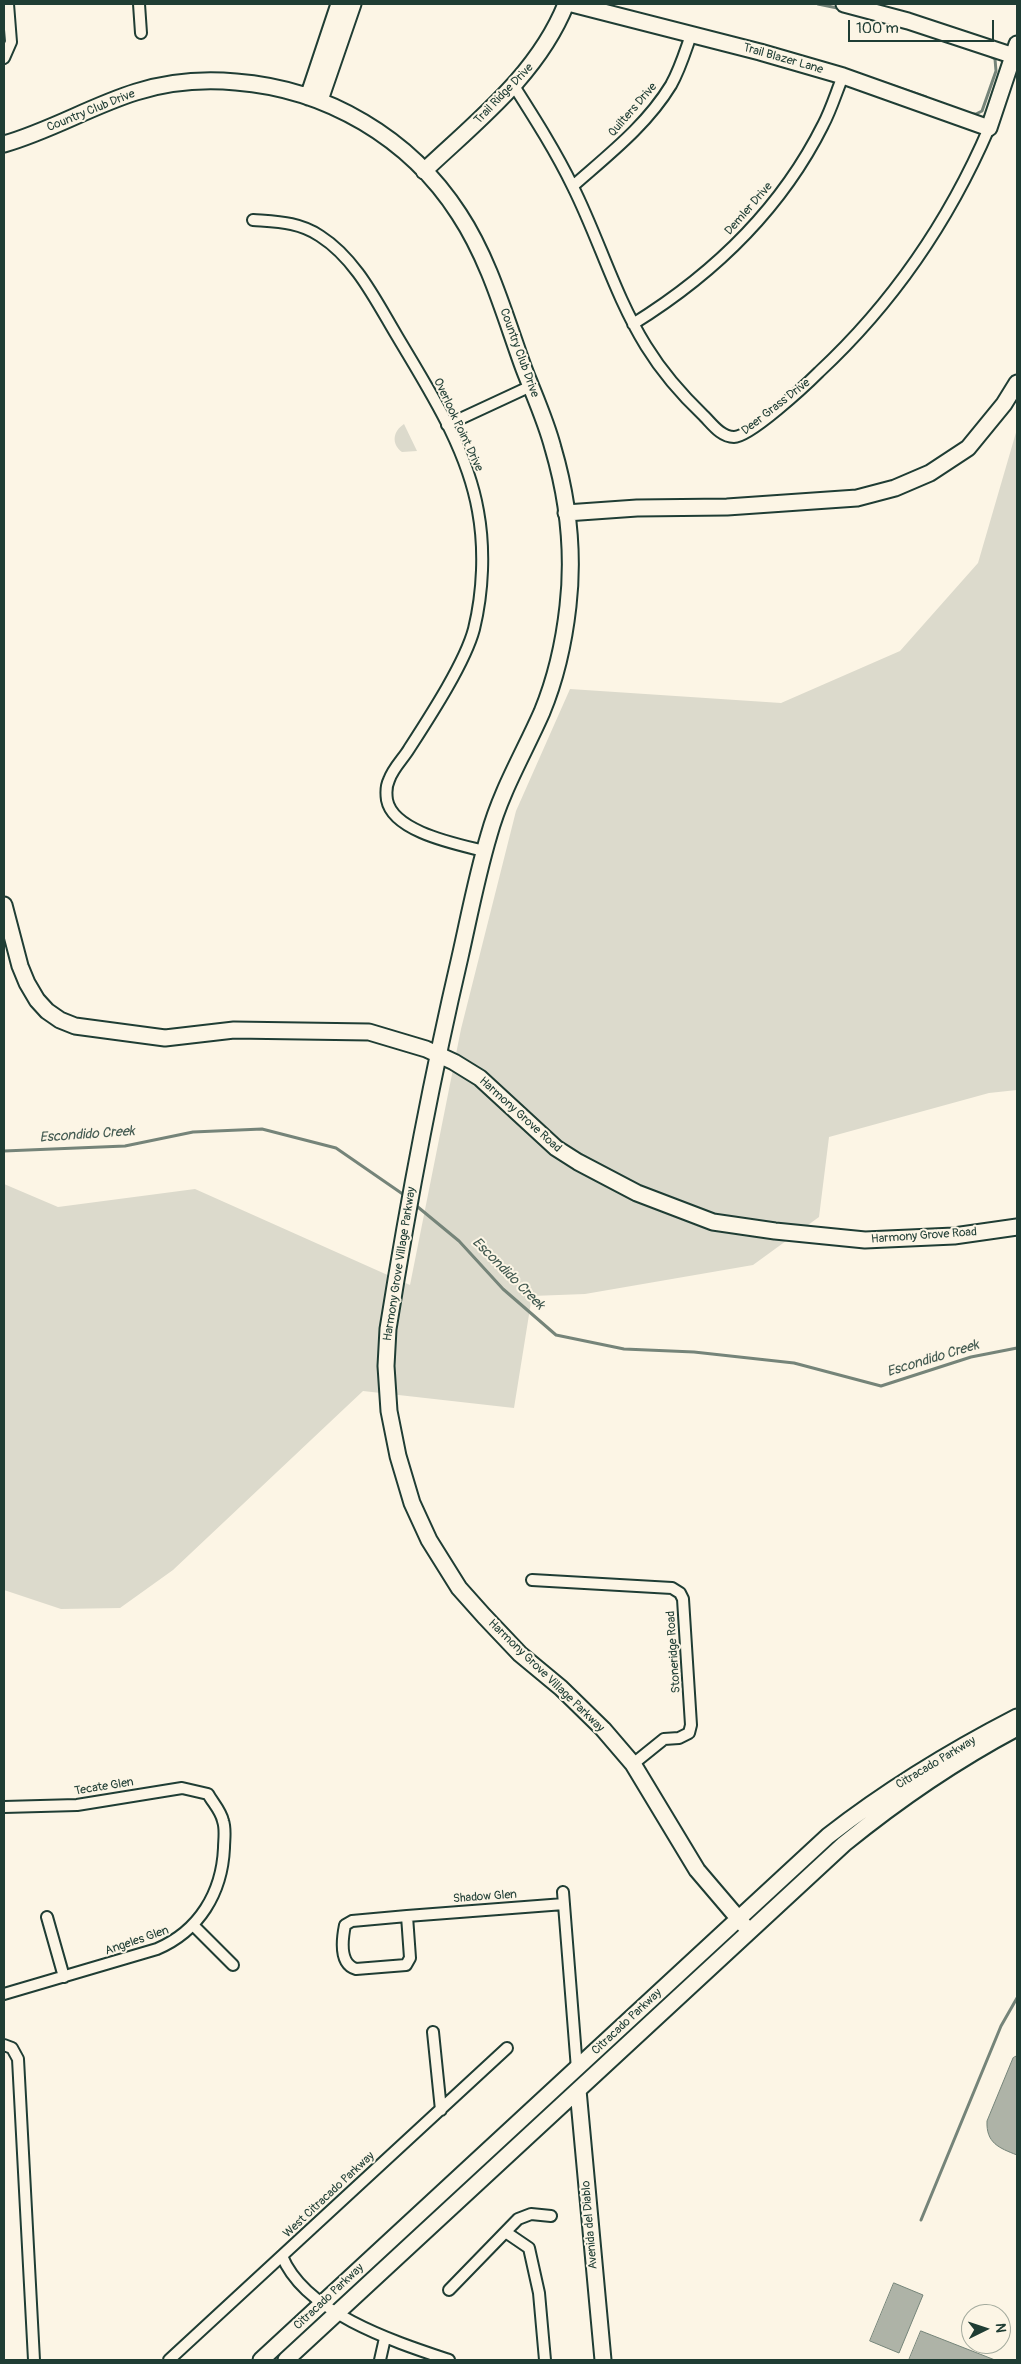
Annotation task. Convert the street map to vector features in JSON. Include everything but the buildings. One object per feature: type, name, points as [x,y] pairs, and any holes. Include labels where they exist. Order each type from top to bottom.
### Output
[{"type":"main road","points":[[314,99],[339,4]]},
{"type":"main road","points":[[314,99],[353,4]]},
{"type":"main road","name":"Trail Ridge Drive","points":[[424,171],[514,86],[549,42],[566,4]]},
{"type":"main road","name":"Trail Blazer Lane","points":[[572,4],[843,76],[989,128]]},
{"type":"main road","points":[[844,4],[868,7],[1016,53]]},
{"type":"main road","name":"Deer Grass Drive","points":[[989,128],[1016,53]]},
{"type":"main road","name":"Country Club Drive","points":[[4,144],[45,130],[133,93],[174,84],[196,82],[239,82],[267,86],[314,99],[346,111],[382,133],[441,189],[460,216],[477,247],[554,449],[566,513]]},
{"type":"main road","points":[[566,513],[637,508],[727,507],[857,498],[895,488],[930,472],[968,448],[1004,404],[1017,383]]},
{"type":"main road","name":"Harmony Grove Village Parkway","points":[[566,513],[570,550],[570,585],[566,625],[559,660],[542,713],[500,802],[484,851],[430,1090],[388,1329],[386,1366],[389,1411],[398,1456],[412,1503],[429,1540],[459,1588],[520,1654],[561,1688],[602,1729],[633,1764],[697,1870],[748,1931]]},
{"type":"main road","name":"Harmony Grove Road","points":[[4,905],[20,966],[32,991],[47,1011],[60,1020],[75,1026],[164,1038],[234,1030],[369,1032],[438,1054],[480,1078],[556,1148],[578,1162],[638,1193],[713,1222],[776,1232],[866,1240],[954,1236],[1017,1227]]},
{"type":"main road","name":"Citracado Parkway","points":[[286,2360],[838,1849],[887,1810],[953,1765],[1017,1716]]},
{"type":"main road","name":"Citracado Parkway","points":[[261,2360],[577,2069],[737,1918],[828,1836],[864,1808],[925,1768],[992,1736],[1017,1728]]},
{"type":"main road","points":[[551,2116],[552,2105],[576,2081],[577,2069]]},
{"type":"main road","name":"Avenida del Diablo","points":[[578,2090],[603,2360]]},
{"type":"street","points":[[4,58],[11,42],[8,4]]},
{"type":"street","points":[[139,4],[141,33]]},
{"type":"street","name":"Quilters Drive","points":[[573,186],[626,139],[655,107],[674,78],[691,35]]},
{"type":"street","name":"Demler Drive","points":[[633,324],[690,284],[755,225],[786,186],[809,150],[823,125],[843,76]]},
{"type":"street","name":"Deer Grass Drive","points":[[514,86],[573,186],[633,324],[653,357],[677,388],[722,433],[736,437],[748,432],[829,364],[871,320],[897,289],[953,202],[989,128]]},
{"type":"street","name":"Overlook Point Drive","points":[[253,220],[299,225],[322,237],[342,253],[366,285],[426,384],[447,425],[467,472],[478,509],[481,545],[479,602],[468,644],[434,708],[392,773],[386,790],[392,812],[405,824],[458,845],[484,851]]},
{"type":"street","points":[[447,425],[531,386]]},
{"type":"street","name":"Stoneridge Road","points":[[532,1580],[672,1588],[680,1593],[683,1599],[690,1716],[689,1733],[679,1738],[664,1739],[633,1764]]},
{"type":"street","name":"Tecate Glen","points":[[4,1807],[77,1805],[182,1788],[208,1794]]},
{"type":"street","name":"Angeles Glen","points":[[4,1994],[158,1949],[176,1941],[193,1925],[204,1911],[214,1893],[224,1859],[224,1822],[208,1794]]},
{"type":"street","points":[[563,1892],[577,2069]]},
{"type":"street","name":"Shadow Glen","points":[[407,1916],[410,1958],[406,1965],[356,1969],[349,1967],[344,1960],[343,1936],[344,1925],[352,1921],[407,1916],[564,1904]]},
{"type":"street","points":[[46,1917],[64,1977]]},
{"type":"street","points":[[193,1925],[233,1965]]},
{"type":"street","points":[[433,2032],[441,2110]]},
{"type":"street","points":[[4,2045],[12,2048],[18,2059],[34,2360]]},
{"type":"street","name":"West Citracado Parkway","points":[[169,2360],[507,2048]]},
{"type":"street","points":[[449,2290],[523,2215],[551,2216]]},
{"type":"street","points":[[507,2232],[529,2248],[539,2293],[545,2360]]},
{"type":"street","points":[[282,2256],[288,2272],[323,2303],[385,2338],[449,2360]]},
{"type":"street","points":[[380,2360],[385,2338]]},
{"type":"shaded area","points":[[404,424],[417,451],[402,452],[396,445],[396,434]]},
{"type":"shaded area","points":[[1017,429],[1017,1090],[989,1093],[829,1137],[819,1217],[753,1265],[585,1294],[532,1296],[514,1408],[363,1391],[173,1570],[120,1608],[61,1609],[4,1590],[4,1184],[58,1207],[195,1189],[410,1285],[461,1029],[516,811],[570,689],[781,703],[900,651],[978,563]]},
{"type":"shaded area","points":[[1017,2056],[1017,2155],[999,2147],[991,2140],[987,2121],[1013,2058]]},
{"type":"shaded area","points":[[894,2283],[923,2295],[899,2353],[870,2341]]},
{"type":"shaded area","points":[[921,2331],[961,2347],[961,2354],[980,2354],[995,2360],[909,2360]]},
{"type":"waterway","points":[[818,4],[842,9]]},
{"type":"waterway","points":[[971,114],[982,111],[996,71],[995,59],[988,55]]},
{"type":"waterway","points":[[882,82],[926,97]]},
{"type":"waterway","name":"Escondido Creek","points":[[4,1151],[125,1146],[193,1132],[262,1129],[336,1148],[407,1197]]},
{"type":"waterway","name":"Escondido Creek","points":[[413,1203],[459,1241],[503,1289],[556,1335],[624,1349],[694,1352],[794,1363],[881,1386],[971,1357],[1017,1348]]},
{"type":"waterway","points":[[921,2220],[1001,2026],[1017,1998]]}]
